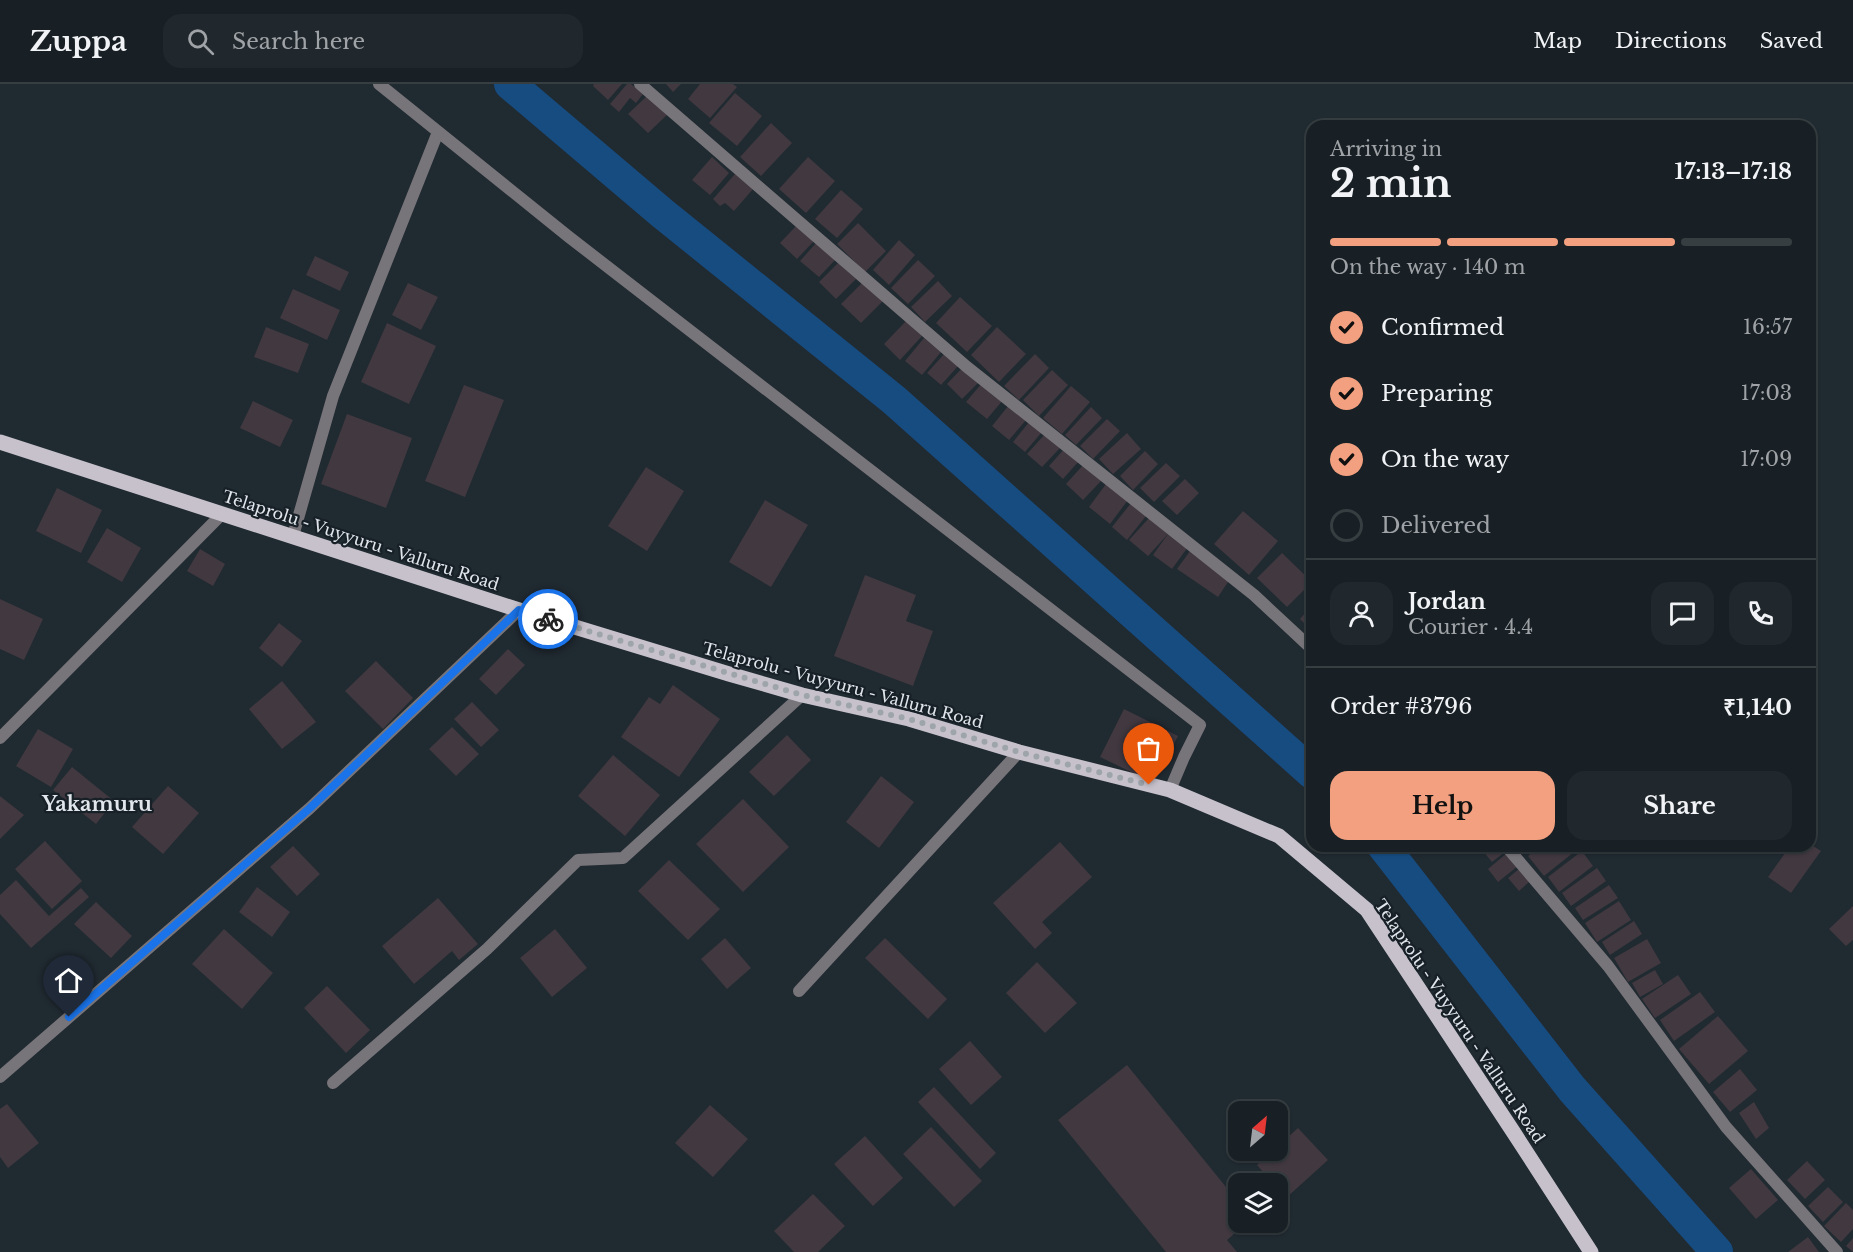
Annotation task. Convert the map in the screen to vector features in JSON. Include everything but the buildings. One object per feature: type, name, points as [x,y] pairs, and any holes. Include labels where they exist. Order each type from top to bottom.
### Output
[{"type":"main road","name":"Telaprolu - Vuyyuru - Valluru Road","points":[[0,442],[519,610],[802,695],[909,719],[1019,752],[1170,790],[1279,836],[1367,910],[1591,1252]]},
{"type":"street","points":[[379,84],[569,237],[1200,725],[1170,790]]},
{"type":"street","points":[[640,84],[968,367],[1245,588],[1306,644]]},
{"type":"street","points":[[293,536],[333,396],[438,132]]},
{"type":"street","points":[[0,738],[222,514]]},
{"type":"street","points":[[0,1077],[310,808],[519,610]]},
{"type":"street","points":[[333,1083],[487,949],[578,860],[623,858],[802,695]]},
{"type":"street","points":[[799,991],[1019,752]]},
{"type":"street","points":[[1511,852],[1608,966],[1726,1127],[1837,1252]]},
{"type":"waterway","points":[[510,84],[662,213],[894,400],[1306,768]]},
{"type":"waterway","points":[[1388,852],[1572,1089],[1717,1252]]},
{"type":"way so far","points":[[548,619],[802,695],[909,719],[1019,752],[1149,785]]},
{"type":"district","name":"Yakamuru","points":[[97,804]]},
{"type":"route","points":[[69,1017],[310,808],[519,610],[548,619]]}]
